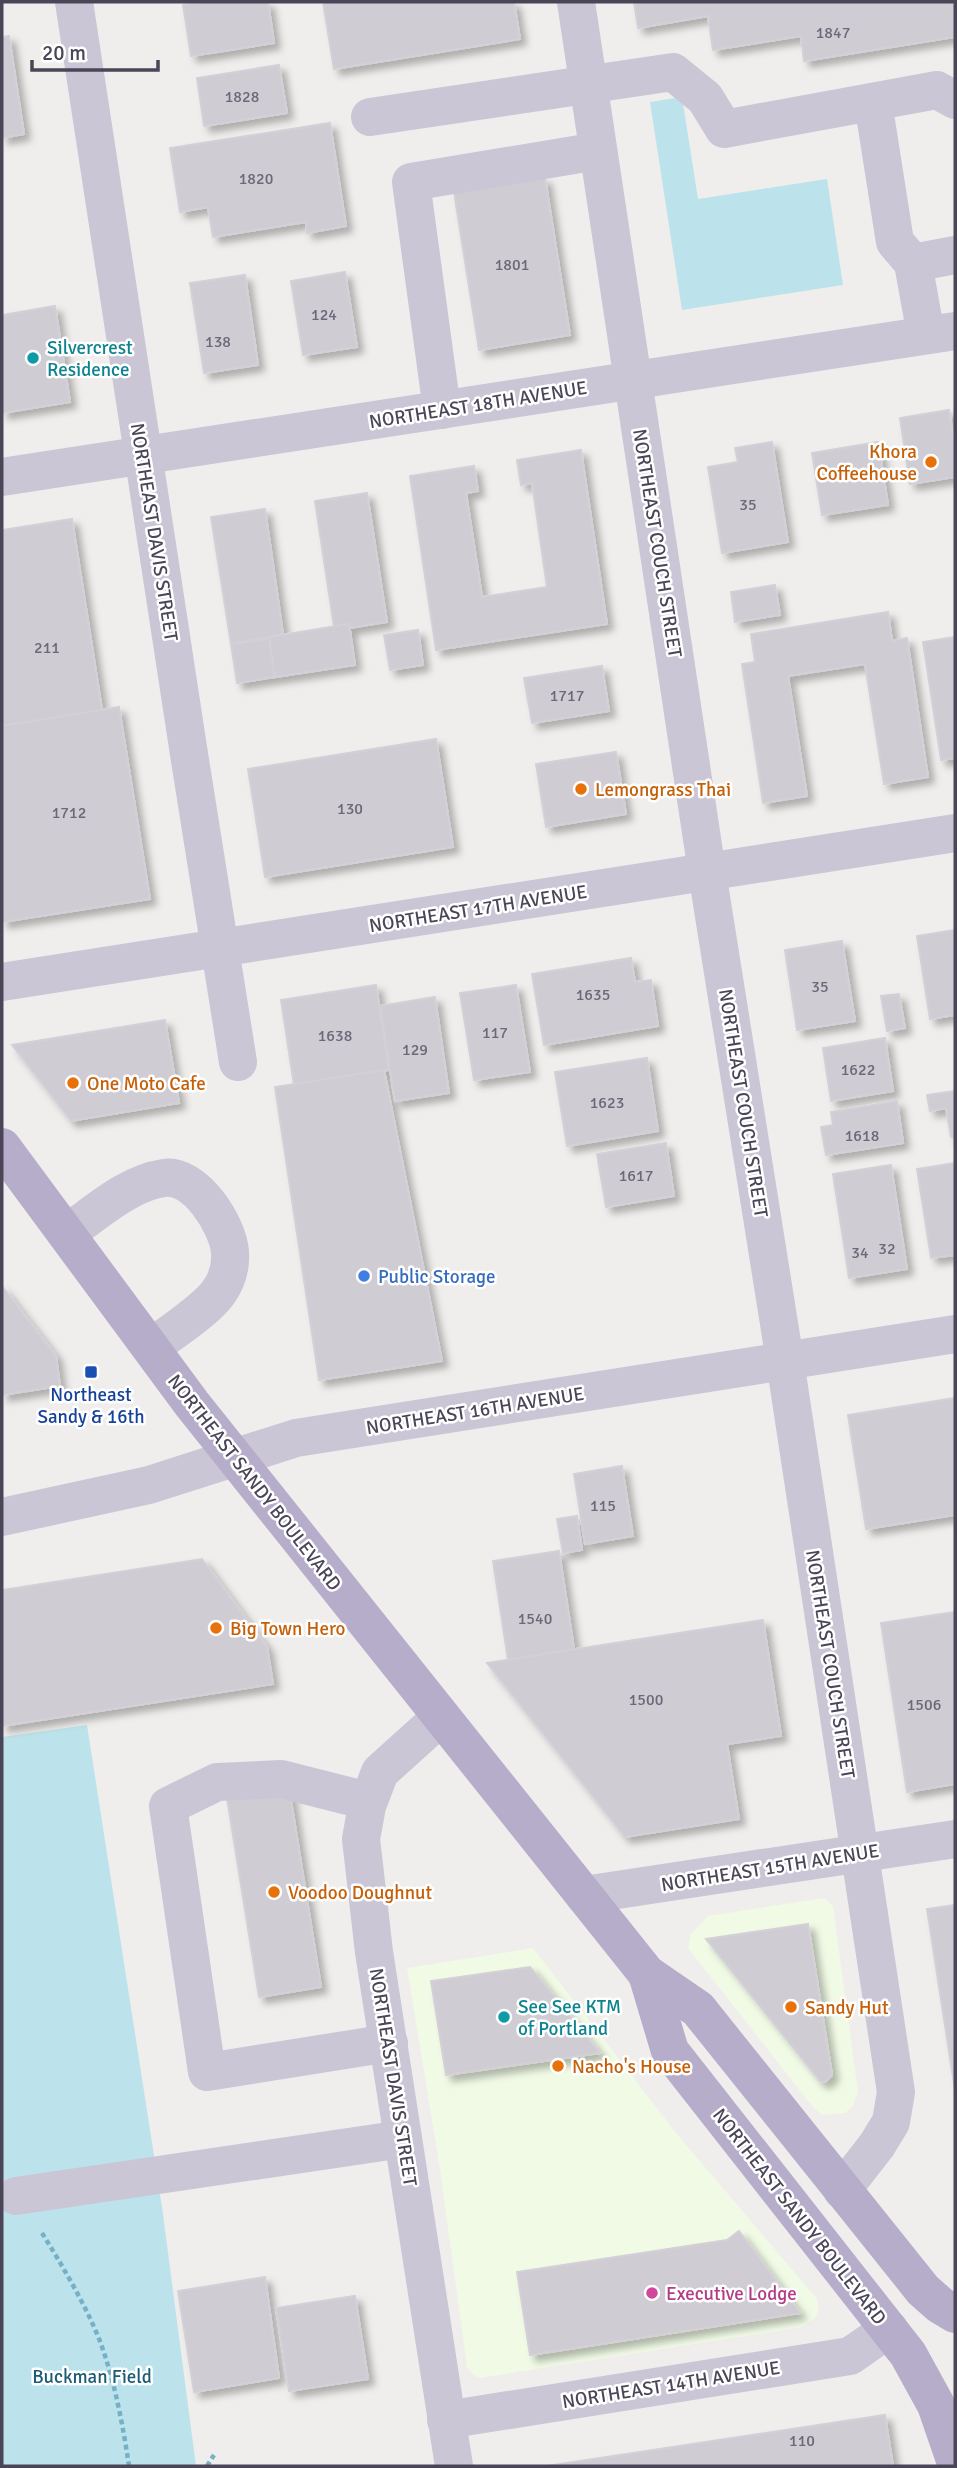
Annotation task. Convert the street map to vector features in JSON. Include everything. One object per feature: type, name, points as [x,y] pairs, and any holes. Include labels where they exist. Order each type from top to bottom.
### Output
[{"type":"main road","name":"NORTHEAST SANDY BOULEVARD","points":[[2,1147],[192,1404],[279,1516],[647,1974],[698,2009],[923,2290],[955,2314]]},
{"type":"main road","name":"NORTHEAST SANDY BOULEVARD","points":[[647,1974],[670,2051],[908,2354],[943,2423],[955,2460]]},
{"type":"street","name":"NORTHEAST DAVIS STREET","points":[[74,2],[238,1062]]},
{"type":"street","name":"NORTHEAST COUCH STREET","points":[[576,2],[707,872],[785,1361],[896,2092],[891,2122],[842,2190]]},
{"type":"street","points":[[370,117],[673,72],[705,98],[724,129],[937,90],[955,100]]},
{"type":"street","points":[[873,102],[895,242],[913,262],[940,333]]},
{"type":"street","points":[[442,410],[411,182],[598,151]]},
{"type":"street","points":[[913,262],[955,255]]},
{"type":"street","name":"NORTHEAST 18TH AVENUE","points":[[2,477],[940,333]]},
{"type":"street","name":"NORTHEAST 17TH AVENUE","points":[[2,982],[955,833]]},
{"type":"street","points":[[66,1233],[148,1181],[168,1177],[194,1186],[208,1204],[230,1250],[230,1270],[218,1293],[152,1347]]},
{"type":"street","name":"NORTHEAST 16TH AVENUE","points":[[2,1517],[149,1485],[296,1438],[955,1334]]},
{"type":"street","name":"NORTHEAST DAVIS STREET","points":[[441,1717],[380,1772],[368,1801],[360,1839],[454,2466]]},
{"type":"street","points":[[368,1801],[281,1779],[217,1782],[168,1807],[207,2072],[389,2043]]},
{"type":"street","name":"NORTHEAST 15TH AVENUE","points":[[584,1895],[955,1839]]},
{"type":"street","points":[[16,2196],[403,2139]]},
{"type":"street","name":"NORTHEAST 14TH AVENUE","points":[[446,2420],[850,2356],[889,2329]]},
{"type":"path","points":[[16,2196],[21,2199],[61,2263],[101,2343],[123,2425],[129,2466]]},
{"type":"path","points":[[207,2466],[214,2455]]},
{"type":"shaded area","points":[[824,1898],[833,1906],[858,2092],[852,2107],[845,2113],[822,2115],[688,1948],[691,1934],[708,1916]]},
{"type":"shaded area","points":[[533,1948],[676,2133],[818,2300],[818,2312],[813,2320],[803,2327],[480,2378],[473,2375],[467,2367],[440,2169],[407,1968]]},
{"type":"green space","points":[[682,97],[698,199],[827,179],[843,285],[682,310],[650,102]]},
{"type":"green space","name":"Buckman Field","points":[[87,1725],[162,2207],[196,2466],[2,2466],[2,1737]]},
{"type":"building","points":[[203,2],[268,2],[274,43],[191,56],[183,5]]},
{"type":"building","points":[[323,2],[514,2],[520,39],[334,69]]},
{"type":"building","points":[[634,2],[955,2],[955,37],[804,61],[801,36],[713,50],[708,16],[638,28]]},
{"type":"building","points":[[9,36],[24,134],[2,138],[2,37]]},
{"type":"building","points":[[279,65],[287,113],[204,126],[197,78]]},
{"type":"building","points":[[330,123],[346,226],[307,233],[306,222],[213,237],[208,207],[180,212],[170,148]]},
{"type":"building","points":[[545,178],[570,335],[479,350],[454,192]]},
{"type":"building","points":[[345,272],[357,347],[303,355],[291,281]]},
{"type":"building","points":[[245,275],[258,365],[204,373],[190,283]]},
{"type":"building","name":"Silvercrest Residence","points":[[55,306],[70,402],[2,413],[2,315]]},
{"type":"building","name":"Khora Coffeehouse","points":[[949,410],[955,447],[955,477],[910,484],[900,418]]},
{"type":"building","points":[[772,442],[788,542],[722,553],[708,467],[738,462],[735,448]]},
{"type":"building","points":[[878,442],[888,505],[822,515],[812,453]]},
{"type":"building","points":[[581,450],[607,624],[436,650],[410,476],[474,466],[478,491],[466,493],[482,597],[547,587],[532,483],[521,485],[517,460]]},
{"type":"building","points":[[367,493],[387,622],[349,628],[349,624],[334,627],[315,501]]},
{"type":"building","points":[[265,509],[283,634],[231,644],[211,517]]},
{"type":"building","points":[[72,519],[102,710],[2,726],[2,530]]},
{"type":"building","points":[[775,585],[780,615],[735,622],[731,592]]},
{"type":"building","points":[[888,612],[892,641],[907,638],[928,777],[884,784],[865,664],[788,676],[807,796],[763,803],[742,664],[755,662],[751,634]]},
{"type":"building","points":[[349,624],[355,665],[275,677],[269,637]]},
{"type":"building","points":[[418,630],[423,665],[390,670],[384,635]]},
{"type":"building","points":[[955,637],[955,758],[941,760],[923,642]]},
{"type":"building","points":[[269,639],[275,677],[237,683],[231,644]]},
{"type":"building","points":[[602,666],[609,711],[532,723],[524,678]]},
{"type":"building","points":[[119,707],[150,899],[2,922],[2,726]]},
{"type":"building","points":[[436,739],[453,847],[265,877],[248,769]]},
{"type":"building","name":"Lemongrass Thai","points":[[616,752],[626,814],[546,827],[536,764]]},
{"type":"building","points":[[955,930],[955,1015],[930,1019],[917,936]]},
{"type":"building","points":[[842,941],[855,1021],[797,1030],[785,950]]},
{"type":"building","points":[[631,958],[635,982],[651,980],[658,1026],[544,1045],[532,974]]},
{"type":"building","points":[[376,985],[389,1070],[294,1085],[281,1000]]},
{"type":"building","points":[[516,985],[530,1072],[474,1080],[460,993]]},
{"type":"building","points":[[899,994],[905,1028],[887,1031],[881,996]]},
{"type":"building","points":[[435,997],[449,1093],[395,1101],[380,1006]]},
{"type":"building","points":[[165,1020],[179,1103],[71,1121],[12,1045]]},
{"type":"building","points":[[885,1038],[893,1091],[831,1101],[823,1048]]},
{"type":"building","points":[[647,1058],[658,1131],[567,1146],[555,1072]]},
{"type":"building","name":"Public Storage","points":[[384,1070],[442,1361],[319,1380],[275,1087]]},
{"type":"building","points":[[955,1091],[955,1137],[951,1137],[946,1108],[930,1111],[927,1095]]},
{"type":"building","points":[[897,1101],[903,1143],[826,1155],[821,1127],[833,1125],[831,1112]]},
{"type":"building","points":[[666,1143],[674,1196],[606,1207],[597,1154]]},
{"type":"building","points":[[955,1163],[955,1255],[931,1258],[917,1169]]},
{"type":"building","points":[[891,1165],[907,1269],[849,1278],[833,1174]]},
{"type":"building","points":[[2,1286],[56,1356],[60,1386],[2,1395]]},
{"type":"building","points":[[955,1398],[955,1515],[866,1529],[848,1415]]},
{"type":"building","points":[[622,1466],[633,1536],[585,1544],[574,1474]]},
{"type":"building","points":[[577,1516],[582,1550],[563,1553],[557,1519]]},
{"type":"building","points":[[559,1551],[574,1649],[508,1660],[493,1561]]},
{"type":"building","points":[[202,1559],[267,1647],[273,1684],[2,1726],[2,1590]]},
{"type":"building","points":[[955,1612],[955,1784],[907,1792],[881,1623]]},
{"type":"building","points":[[763,1620],[781,1736],[727,1744],[739,1819],[625,1837],[487,1663]]},
{"type":"building","name":"Voodoo Doughnut","points":[[289,1788],[321,1987],[259,1997],[227,1798]]},
{"type":"building","points":[[955,1905],[955,2090],[927,1909]]},
{"type":"building","name":"Sandy Hut","points":[[808,1924],[832,2075],[825,2082],[820,2081],[706,1939]]},
{"type":"building","name":"See See KTM of Portland","points":[[530,1967],[600,2053],[446,2075],[431,1981]]},
{"type":"building","name":"Executive Lodge","points":[[739,2231],[800,2313],[530,2355],[517,2272],[727,2240]]},
{"type":"building","points":[[265,2277],[279,2378],[194,2392],[178,2291]]},
{"type":"building","points":[[355,2296],[368,2379],[289,2391],[276,2308]]},
{"type":"building","points":[[885,2415],[893,2466],[547,2466]]},
{"type":"place","name":"Silvercrest Residence","points":[[33,358]]},
{"type":"place","name":"Khora Coffeehouse","points":[[931,462]]},
{"type":"place","name":"Lemongrass Thai","points":[[581,789]]},
{"type":"place","name":"One Moto Cafe","points":[[73,1083]]},
{"type":"place","name":"Public Storage","points":[[364,1276]]},
{"type":"place","name":"Northeast Sandy & 16th","points":[[91,1372]]},
{"type":"place","name":"Big Town Hero","points":[[216,1628]]},
{"type":"place","name":"Voodoo Doughnut","points":[[274,1892]]},
{"type":"place","name":"Sandy Hut","points":[[791,2007]]},
{"type":"place","name":"See See KTM of Portland","points":[[504,2017]]},
{"type":"place","name":"Nacho's House","points":[[558,2066]]},
{"type":"place","name":"Executive Lodge","points":[[652,2293]]}]
